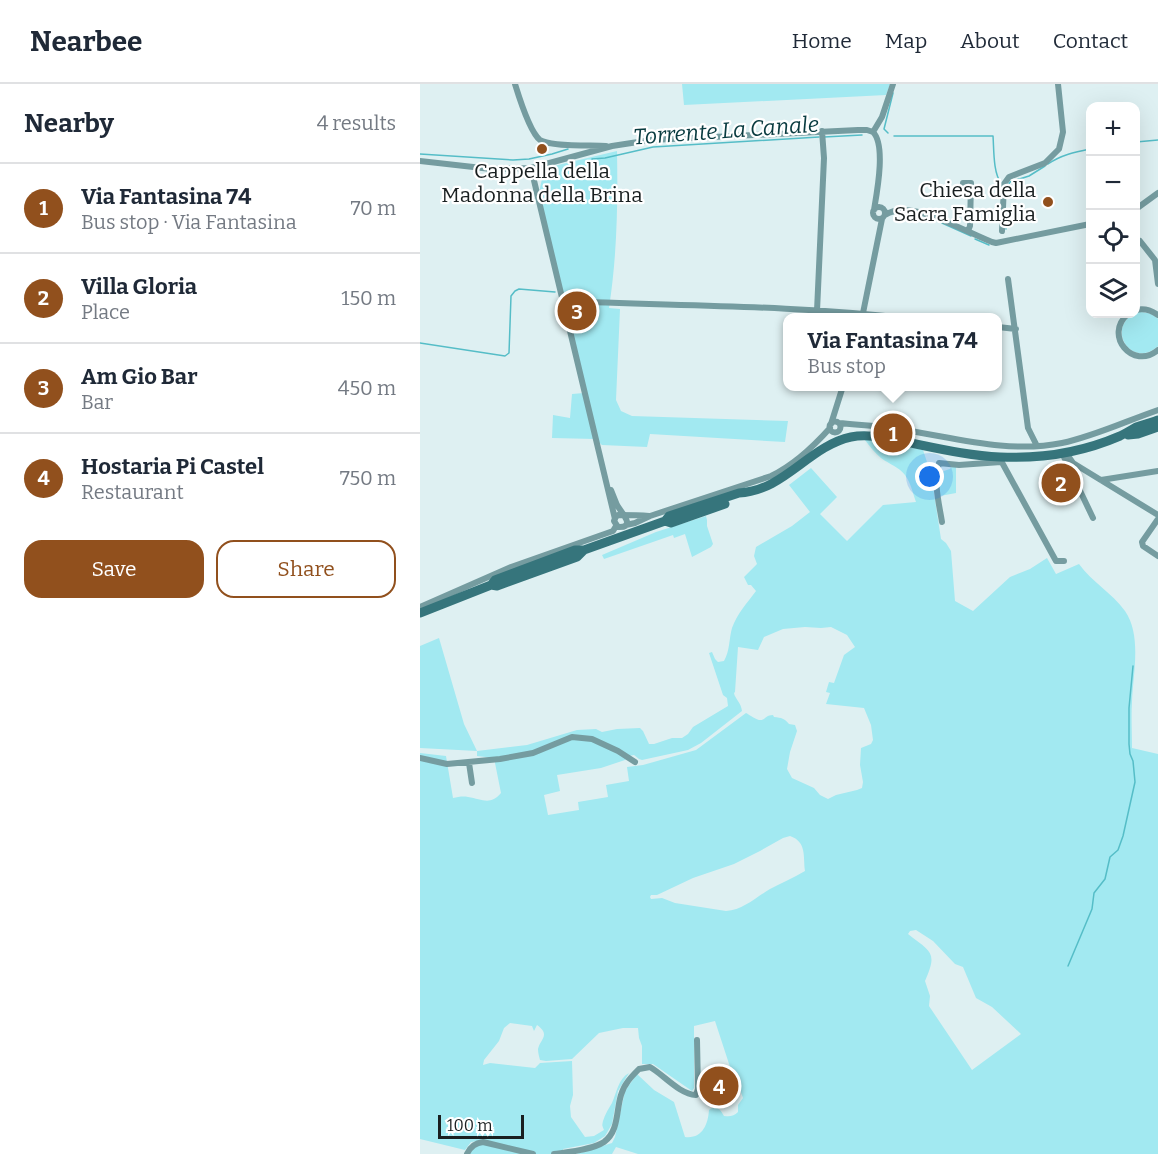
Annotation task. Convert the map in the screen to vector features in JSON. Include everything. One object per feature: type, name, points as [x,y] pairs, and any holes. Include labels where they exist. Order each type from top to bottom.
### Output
[{"type":"street","points":[[515,84],[525,114],[539,139],[549,144],[612,146]]},
{"type":"street","points":[[873,132],[882,117],[893,84]]},
{"type":"street","points":[[1002,231],[1004,184],[1009,177],[1045,163],[1059,148],[1063,132],[1058,84]]},
{"type":"street","points":[[420,161],[491,169],[531,168],[612,146],[651,140],[867,130],[873,132],[880,145],[876,200],[882,213],[863,313]]},
{"type":"street","points":[[818,311],[824,158],[822,132]]},
{"type":"street","points":[[531,168],[593,434],[621,528]]},
{"type":"street","points":[[963,183],[971,183],[968,231]]},
{"type":"street","points":[[1140,206],[1158,193]]},
{"type":"street","points":[[882,213],[902,209],[910,210],[996,243],[1086,225]]},
{"type":"street","points":[[1140,241],[1155,260],[1158,284]]},
{"type":"street","points":[[1008,279],[1028,429],[1037,446]]},
{"type":"street","points":[[563,301],[840,313]]},
{"type":"street","points":[[1140,309],[1150,310],[1158,315]]},
{"type":"street","points":[[1124,318],[1118,331],[1119,340],[1130,353],[1147,356],[1158,350]]},
{"type":"street","points":[[1002,327],[1016,329]]},
{"type":"street","points":[[835,427],[842,391]]},
{"type":"street","points":[[420,607],[511,567],[650,516],[771,476],[786,469],[835,427],[858,425],[899,429],[988,445],[1023,447],[1063,442],[1158,410]]},
{"type":"street","points":[[1120,436],[1158,420]]},
{"type":"street","points":[[942,522],[936,480],[939,463],[959,465],[1064,453],[1158,427]]},
{"type":"street","points":[[1023,447],[1028,429]]},
{"type":"street","points":[[420,613],[490,585],[495,580],[574,550],[584,550],[621,528],[665,521],[669,516],[739,493],[748,493],[781,479],[830,445],[853,436],[882,437],[1000,460]]},
{"type":"street","points":[[1064,453],[1073,463],[1158,517],[1143,542],[1143,546],[1158,556]]},
{"type":"street","points":[[1064,453],[1094,518]]},
{"type":"street","points":[[1000,460],[1056,561],[1064,561]]},
{"type":"street","points":[[1101,480],[1158,471]]},
{"type":"street","points":[[607,482],[627,519],[621,528]]},
{"type":"street","points":[[621,528],[618,515],[650,516]]},
{"type":"street","points":[[420,758],[447,765],[500,759],[533,753],[572,737],[592,740],[618,751],[635,762]]},
{"type":"street","points":[[469,763],[472,783]]},
{"type":"street","points":[[554,1154],[603,1143],[612,1134],[624,1087],[639,1069],[650,1067],[685,1092],[696,1095],[698,1089],[697,1040]]},
{"type":"street","points":[[466,1154],[473,1145],[483,1142],[533,1154]]},
{"type":"shaded area","points":[[682,84],[890,84],[886,95],[684,105]]},
{"type":"shaded area","points":[[617,151],[616,230],[609,308],[620,309],[616,400],[621,411],[632,416],[788,421],[785,442],[650,434],[647,447],[602,445],[595,439],[552,438],[553,415],[570,418],[572,394],[584,393],[539,196],[541,185],[545,173],[553,167]]},
{"type":"shaded area","points":[[1140,312],[1149,313],[1158,319],[1158,346],[1149,352],[1139,353],[1131,350],[1125,344],[1122,336],[1122,327],[1127,319],[1140,318]]},
{"type":"shaded area","points":[[865,440],[923,450],[931,474],[941,539],[951,551],[955,601],[973,611],[1010,577],[1030,569],[1047,558],[1056,574],[1079,564],[1120,605],[1130,621],[1135,643],[1132,748],[1158,754],[1158,1154],[638,1154],[616,1147],[612,1154],[576,1154],[612,1143],[625,1091],[637,1074],[654,1090],[674,1102],[685,1137],[696,1136],[703,1130],[711,1108],[718,1108],[724,1116],[732,1116],[738,1112],[738,1105],[743,1098],[715,1021],[694,1026],[694,1088],[692,1091],[653,1064],[642,1064],[642,1046],[638,1028],[623,1028],[599,1033],[572,1059],[546,1061],[540,1060],[538,1053],[544,1037],[541,1028],[537,1025],[534,1031],[532,1026],[510,1023],[504,1028],[499,1041],[484,1060],[483,1065],[490,1063],[535,1068],[540,1063],[572,1061],[571,1117],[585,1137],[594,1136],[604,1130],[602,1125],[605,1116],[620,1082],[629,1073],[618,1091],[612,1124],[605,1136],[594,1143],[563,1149],[563,1154],[468,1154],[478,1141],[471,1142],[465,1150],[420,1139],[420,753],[446,756],[453,798],[464,797],[489,801],[501,793],[494,758],[477,756],[477,751],[527,745],[577,730],[596,729],[602,732],[640,728],[649,744],[682,738],[688,734],[693,727],[728,706],[709,653],[712,652],[718,662],[724,661],[734,623],[756,591],[748,585],[744,577],[757,564],[754,556],[756,547],[792,526],[810,512],[789,485],[811,468],[837,497],[820,514],[847,541],[883,505],[916,502],[905,475],[879,456]],"holes":[[[831,627],[847,635],[855,647],[844,655],[834,683],[829,682],[826,692],[830,693],[826,704],[864,708],[871,725],[873,740],[871,744],[861,748],[862,788],[828,799],[814,788],[792,778],[787,769],[797,731],[795,725],[773,715],[760,720],[746,713],[696,750],[643,765],[627,767],[629,781],[606,785],[608,797],[578,802],[579,810],[548,815],[544,795],[560,791],[557,775],[601,768],[634,755],[642,760],[688,750],[701,743],[742,711],[734,693],[738,647],[758,650],[764,637],[783,629]],[[790,836],[802,846],[805,871],[743,906],[726,911],[650,897],[693,878],[734,864]],[[916,930],[933,941],[955,964],[963,967],[976,998],[992,1007],[1021,1034],[972,1070],[929,1006],[930,996],[925,981],[931,964],[930,953],[908,934]]]},
{"type":"shaded area","points":[[952,466],[956,466],[956,493],[940,496],[939,476]]},
{"type":"shaded area","points":[[706,516],[713,544],[692,557],[685,534],[674,538],[673,535],[604,559],[602,555],[656,532]]},
{"type":"shaded area","points":[[439,638],[464,724],[477,751],[420,748],[420,646]]},
{"type":"waterway","name":"Torrente La Canale","points":[[888,133],[884,129],[893,93]]},
{"type":"waterway","name":"Torrente La Canale","points":[[824,137],[862,135]]},
{"type":"waterway","points":[[894,136],[993,136],[995,167],[1001,183]]},
{"type":"waterway","name":"Torrente La Canale","points":[[592,159],[653,147],[819,137]]},
{"type":"waterway","points":[[1140,142],[1158,140]]},
{"type":"waterway","name":"Torrente La Canale","points":[[420,154],[513,160],[529,159],[568,149]]},
{"type":"waterway","points":[[1048,164],[1063,156],[1086,150]]},
{"type":"waterway","points":[[1006,189],[1010,182],[1029,176],[1045,166]]},
{"type":"waterway","points":[[1006,217],[1006,229]]},
{"type":"waterway","points":[[942,223],[971,236]]},
{"type":"waterway","points":[[975,239],[989,245]]},
{"type":"waterway","points":[[420,343],[505,356],[509,353],[511,296],[519,289],[555,292]]},
{"type":"waterway","points":[[1068,966],[1092,909],[1094,893],[1105,879],[1110,857],[1118,850],[1135,782],[1129,744],[1129,708],[1133,666]]},
{"type":"place","name":"Cappella della Madonna della Brina","points":[[542,149]]},
{"type":"place","name":"Chiesa della Sacra Famiglia","points":[[1048,202]]},
{"type":"place","name":"Am Gio Bar","points":[[577,311]]},
{"type":"place","name":"Via Fantasina 74","points":[[893,433]]},
{"type":"place","name":"Villa Gloria","points":[[1061,483]]},
{"type":"place","name":"Hostaria Pi Castel","points":[[719,1086]]}]
